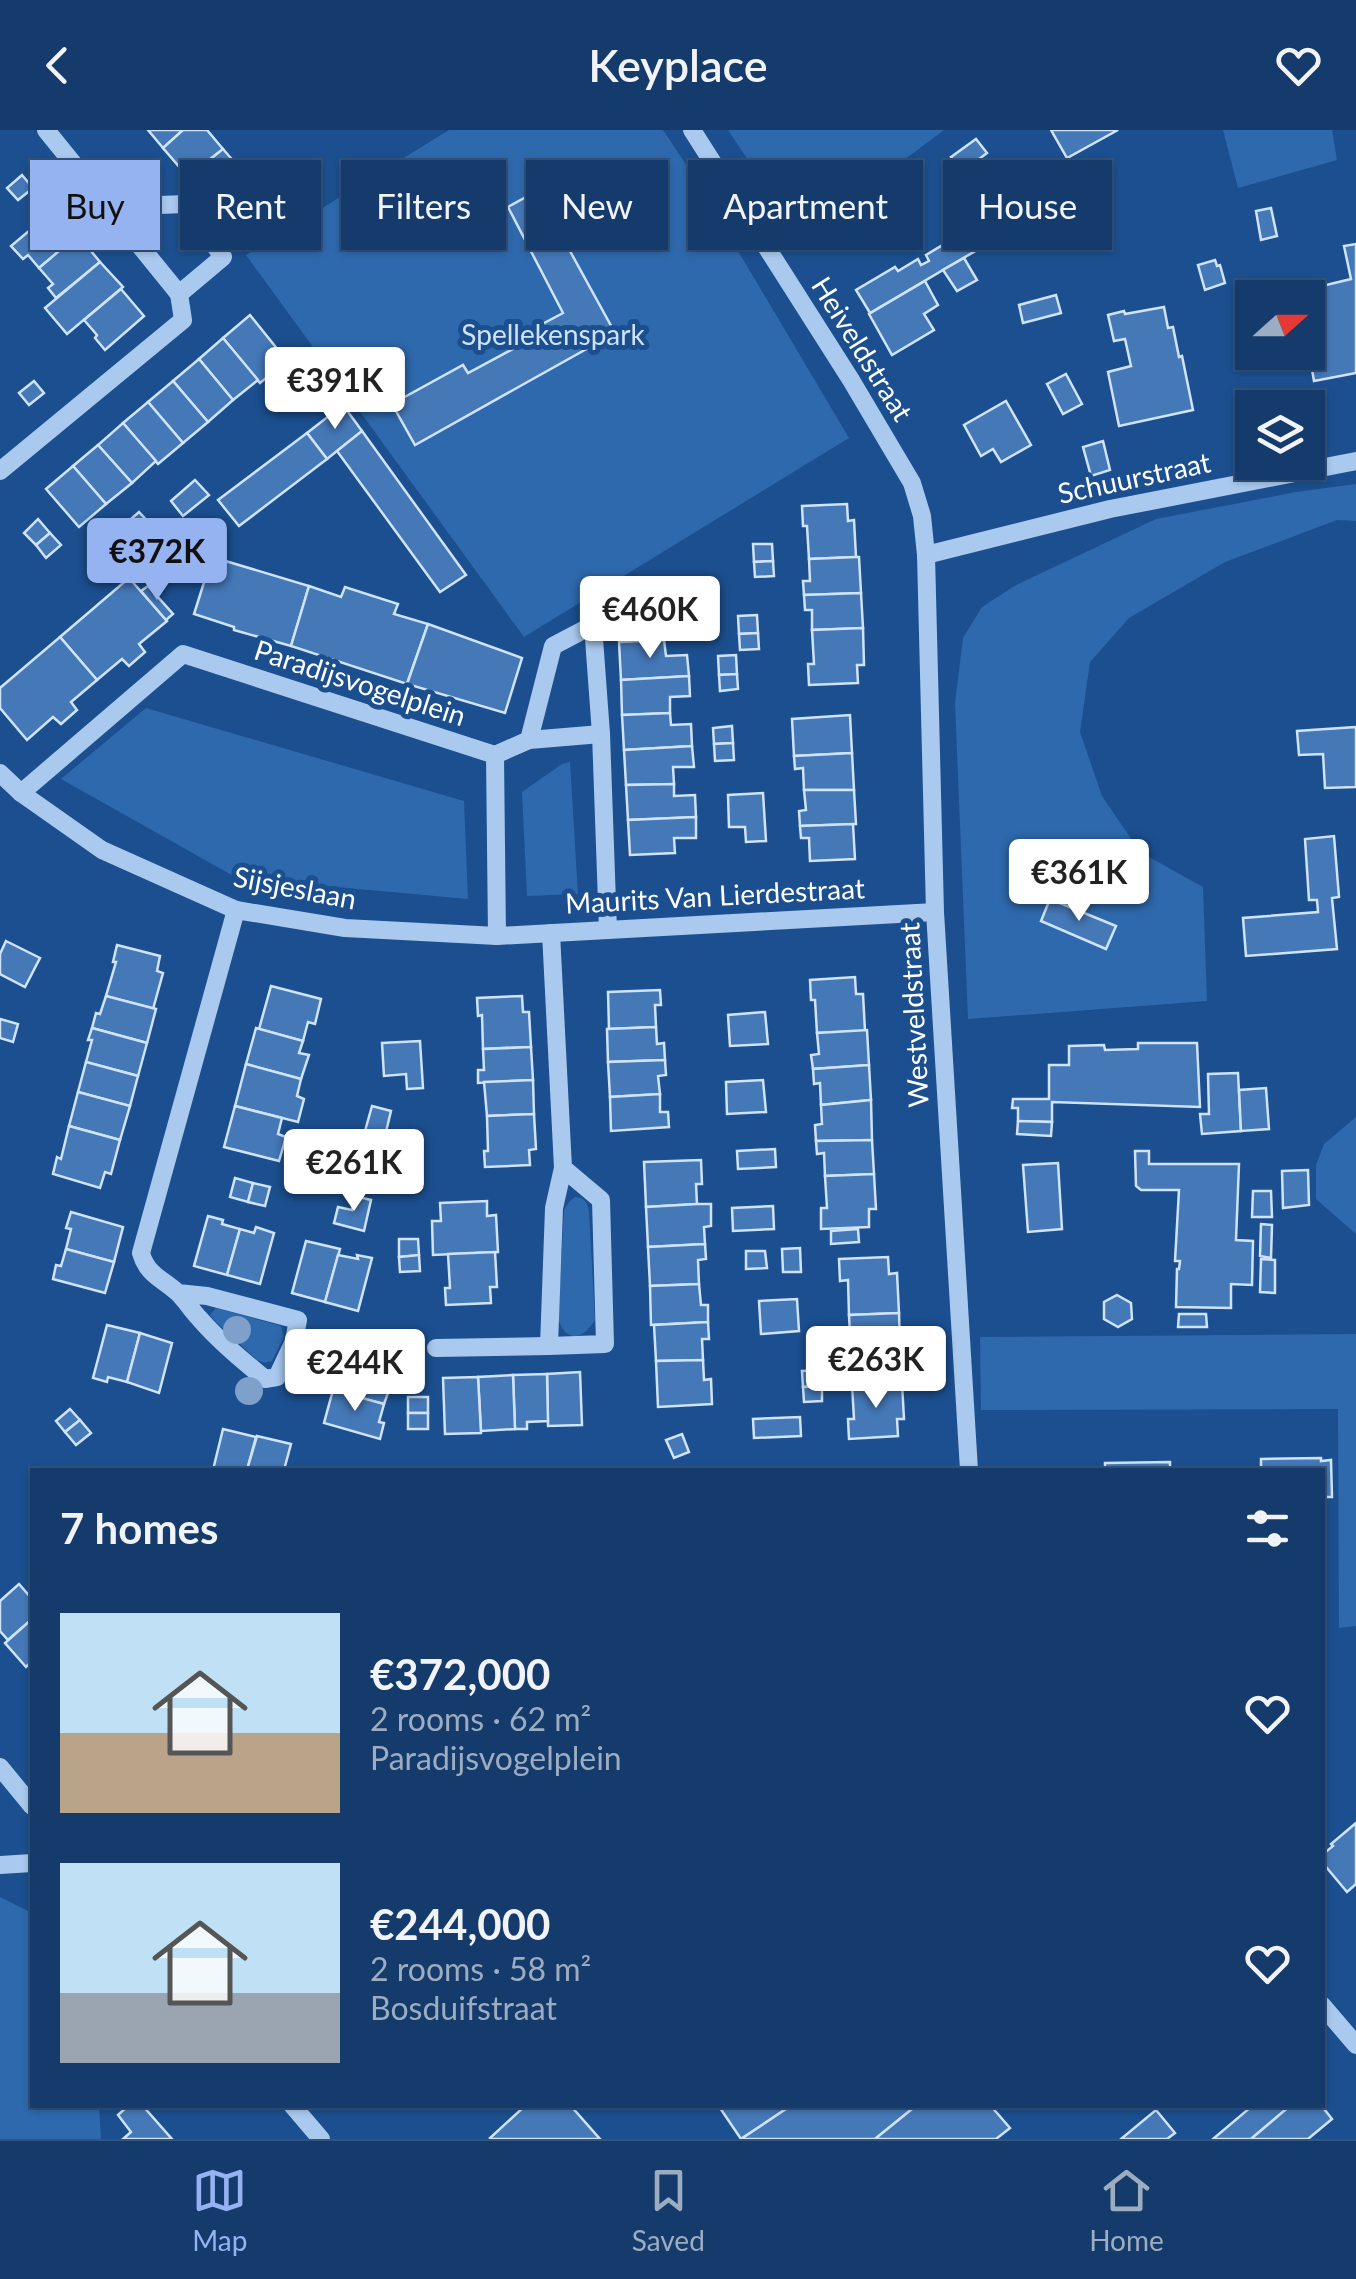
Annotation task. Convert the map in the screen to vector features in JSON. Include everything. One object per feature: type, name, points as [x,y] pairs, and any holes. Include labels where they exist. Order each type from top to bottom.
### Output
[{"type":"street","points":[[46,130],[71,160]]},
{"type":"street","name":"Heiveldstraat","points":[[692,130],[851,380],[912,484],[922,516],[926,556]]},
{"type":"street","points":[[160,205],[185,204],[223,257],[179,294]]},
{"type":"street","points":[[0,471],[183,320],[179,294],[144,250]]},
{"type":"street","name":"Schuurstraat","points":[[926,556],[1110,509],[1356,461]]},
{"type":"street","name":"Westveldstraat","points":[[926,556],[935,912],[969,1468]]},
{"type":"street","points":[[529,740],[553,646],[593,624],[608,930]]},
{"type":"street","name":"Paradijsvogelplein","points":[[21,793],[184,654],[495,755]]},
{"type":"street","points":[[498,936],[495,755],[529,740],[601,734]]},
{"type":"street","name":"Sijsjeslaan","points":[[0,774],[102,850],[236,910],[345,928],[498,936]]},
{"type":"street","points":[[178,1293],[207,1296],[298,1320],[294,1341],[277,1377],[265,1380],[238,1358],[178,1293],[153,1275],[144,1265],[141,1252],[236,910]]},
{"type":"street","name":"Maurits Van Lierdestraat","points":[[498,936],[935,912]]},
{"type":"street","points":[[550,1346],[554,1208],[563,1168],[551,933]]},
{"type":"street","points":[[436,1348],[605,1344],[601,1200],[563,1168]]},
{"type":"street","points":[[0,1767],[30,1804]]},
{"type":"street","points":[[0,1865],[30,1863]]},
{"type":"street","points":[[1325,2009],[1356,2045]]},
{"type":"street","points":[[295,2108],[321,2139]]},
{"type":"green space","name":"Spellekenspark","points":[[449,130],[663,130],[688,168],[688,250],[737,250],[849,438],[524,637],[246,255],[254,250],[321,250],[321,209],[341,197],[341,250],[506,250],[506,160],[400,160]]},
{"type":"green space","points":[[728,130],[944,130],[904,160],[748,160]]},
{"type":"green space","points":[[1223,130],[1332,130],[1337,160],[1238,188]]},
{"type":"green space","points":[[1356,484],[1356,521],[1337,520],[1225,562],[1129,618],[1090,662],[1080,732],[1102,796],[1140,852],[1203,887],[1207,1001],[968,1019],[955,703],[963,638],[982,607],[1016,585],[1156,519]]},
{"type":"green space","points":[[146,708],[464,801],[468,899],[237,878],[61,779]]},
{"type":"green space","points":[[570,762],[578,894],[527,896],[522,792]]},
{"type":"green space","points":[[1356,1117],[1356,1234],[1316,1199],[1316,1165],[1324,1144]]},
{"type":"green space","points":[[575,1197],[585,1201],[589,1212],[595,1320],[585,1332],[575,1336],[565,1332],[558,1319],[564,1210]]},
{"type":"green space","points":[[216,1308],[281,1326],[284,1337],[272,1361],[257,1360],[216,1322],[210,1315]]},
{"type":"green space","points":[[1356,1334],[1356,1626],[1339,1628],[1338,1409],[981,1410],[980,1337]]},
{"type":"green space","points":[[0,1897],[30,1912],[30,2108],[99,2108],[101,2139],[0,2139]]},
{"type":"building","points":[[148,130],[183,130],[163,148]]},
{"type":"building","points":[[183,130],[207,130],[223,149],[209,160],[180,160],[180,168],[163,148]]},
{"type":"building","points":[[1051,130],[1118,130],[1067,158]]},
{"type":"building","points":[[976,139],[987,153],[978,160],[951,157]]},
{"type":"building","points":[[223,149],[233,160],[209,160]]},
{"type":"building","points":[[22,175],[30,184],[30,190],[18,200],[7,188]]},
{"type":"building","points":[[526,197],[526,242],[508,207]]},
{"type":"building","points":[[1271,208],[1277,236],[1261,240],[1256,211]]},
{"type":"building","points":[[30,230],[30,250],[60,250],[39,268],[28,255],[23,259],[11,246]]},
{"type":"building","points":[[1356,244],[1356,373],[1314,381],[1312,370],[1325,370],[1325,285],[1351,279],[1344,246]]},
{"type":"building","points":[[943,245],[943,250],[977,250],[870,313],[856,290],[895,267],[898,271],[918,259],[921,265],[929,261],[926,255]]},
{"type":"building","points":[[60,250],[90,250],[100,262],[56,298],[48,288],[53,284],[39,268]]},
{"type":"building","points":[[530,250],[569,250],[615,333],[415,445],[392,404],[463,365],[468,373],[537,336],[533,329],[563,313]]},
{"type":"building","points":[[964,258],[977,280],[957,291],[943,270]]},
{"type":"building","points":[[1215,260],[1225,283],[1205,290],[1198,265]]},
{"type":"building","points":[[100,262],[123,287],[67,334],[45,308]]},
{"type":"building","points":[[925,281],[938,305],[924,314],[934,330],[892,355],[869,314]]},
{"type":"building","points":[[121,289],[144,316],[105,350],[84,320]]},
{"type":"building","points":[[1056,295],[1061,313],[1023,323],[1019,305]]},
{"type":"building","points":[[1164,307],[1168,328],[1173,327],[1179,357],[1182,356],[1193,410],[1119,426],[1108,372],[1131,366],[1125,339],[1114,341],[1108,315]]},
{"type":"building","points":[[250,315],[287,361],[260,383],[223,338]]},
{"type":"building","points":[[223,338],[258,380],[233,400],[199,359]]},
{"type":"building","points":[[199,359],[233,400],[208,422],[173,381]]},
{"type":"building","points":[[1066,374],[1082,404],[1063,414],[1047,384]]},
{"type":"building","points":[[34,381],[44,393],[29,405],[19,393]]},
{"type":"building","points":[[173,381],[208,422],[183,443],[148,402]]},
{"type":"building","points":[[1006,401],[1031,445],[1001,462],[993,449],[981,456],[964,425]]},
{"type":"building","points":[[148,402],[183,443],[158,464],[123,423]]},
{"type":"building","points":[[343,405],[362,431],[327,459],[307,433]]},
{"type":"building","points":[[123,423],[156,461],[132,483],[98,445]]},
{"type":"building","points":[[362,431],[466,575],[440,592],[337,451]]},
{"type":"building","points":[[307,433],[327,459],[239,526],[218,500]]},
{"type":"building","points":[[1103,441],[1110,470],[1091,476],[1083,447]]},
{"type":"building","points":[[98,445],[132,483],[106,504],[73,466]]},
{"type":"building","points":[[73,466],[106,504],[79,527],[46,489]]},
{"type":"building","points":[[195,480],[209,495],[183,516],[171,501]]},
{"type":"building","points":[[847,504],[848,521],[854,520],[856,557],[809,559],[802,506]]},
{"type":"building","points":[[139,512],[152,526],[127,548],[115,533]]},
{"type":"building","points":[[38,519],[50,533],[36,545],[24,533]]},
{"type":"building","points":[[50,533],[61,545],[46,558],[36,545]]},
{"type":"building","points":[[753,544],[772,544],[773,561],[754,562]]},
{"type":"building","points":[[212,557],[309,586],[291,646],[194,614]]},
{"type":"building","points":[[859,557],[861,593],[804,595],[803,581],[810,581],[809,559]]},
{"type":"building","points":[[773,561],[774,576],[755,577],[754,562]]},
{"type":"building","points":[[129,578],[167,621],[139,644],[145,652],[129,666],[122,659],[97,680],[60,637]]},
{"type":"building","points":[[697,579],[700,631],[663,633],[660,581]]},
{"type":"building","points":[[148,586],[173,614],[166,620],[141,591]]},
{"type":"building","points":[[309,586],[341,597],[345,587],[398,604],[394,614],[428,624],[407,684],[291,646]]},
{"type":"building","points":[[861,593],[863,628],[812,630],[812,610],[805,610],[804,595]]},
{"type":"building","points":[[757,615],[758,633],[739,634],[738,616]]},
{"type":"building","points":[[428,624],[522,658],[505,713],[407,684]]},
{"type":"building","points":[[863,628],[864,665],[857,665],[858,683],[809,685],[808,664],[814,664],[812,630]]},
{"type":"building","points":[[758,633],[759,649],[740,650],[739,634]]},
{"type":"building","points":[[60,637],[97,680],[71,702],[77,710],[61,724],[53,717],[27,740],[0,708],[0,688]]},
{"type":"building","points":[[664,640],[666,656],[687,655],[689,676],[621,680],[619,642]]},
{"type":"building","points":[[736,655],[737,674],[719,675],[718,656]]},
{"type":"building","points":[[737,674],[738,689],[720,691],[719,675]]},
{"type":"building","points":[[689,676],[690,696],[670,697],[670,713],[622,715],[621,680]]},
{"type":"building","points":[[670,713],[671,725],[691,724],[692,746],[624,750],[622,715]]},
{"type":"building","points":[[850,715],[852,753],[794,756],[792,719]]},
{"type":"building","points":[[732,726],[733,743],[714,744],[713,728]]},
{"type":"building","points":[[1356,727],[1356,787],[1325,788],[1323,754],[1299,755],[1297,731]]},
{"type":"building","points":[[733,743],[734,760],[715,761],[714,744]]},
{"type":"building","points":[[692,746],[694,767],[673,767],[674,784],[626,785],[624,750]]},
{"type":"building","points":[[852,753],[854,790],[804,790],[803,768],[795,769],[794,756]]},
{"type":"building","points":[[674,784],[674,796],[695,795],[696,817],[628,820],[626,785]]},
{"type":"building","points":[[804,790],[854,790],[856,824],[800,826],[799,811],[806,810]]},
{"type":"building","points":[[763,793],[766,841],[746,842],[745,827],[729,827],[728,795]]},
{"type":"building","points":[[696,817],[696,838],[674,838],[675,853],[630,855],[628,820]]},
{"type":"building","points":[[853,824],[855,859],[810,861],[809,838],[801,838],[800,826]]},
{"type":"building","points":[[1334,836],[1339,897],[1332,898],[1337,949],[1246,956],[1243,918],[1318,912],[1317,900],[1309,900],[1305,839]]},
{"type":"building","points":[[1050,899],[1116,926],[1106,949],[1041,921]]},
{"type":"building","points":[[6,941],[40,958],[25,987],[0,974],[0,954]]},
{"type":"building","points":[[117,945],[160,956],[157,971],[163,973],[153,1009],[106,996]]},
{"type":"building","points":[[855,977],[856,994],[863,994],[865,1031],[817,1033],[810,980]]},
{"type":"building","points":[[271,986],[321,999],[315,1024],[308,1022],[303,1041],[259,1029]]},
{"type":"building","points":[[660,990],[661,1005],[655,1005],[656,1027],[609,1029],[608,992]]},
{"type":"building","points":[[106,996],[156,1009],[147,1043],[92,1028]]},
{"type":"building","points":[[522,996],[523,1012],[529,1012],[531,1047],[483,1049],[477,998]]},
{"type":"building","points":[[765,1012],[768,1044],[730,1046],[728,1015]]},
{"type":"building","points":[[0,1019],[18,1024],[13,1042],[0,1038]]},
{"type":"building","points":[[656,1027],[657,1044],[664,1043],[665,1060],[608,1062],[607,1029]]},
{"type":"building","points":[[92,1028],[147,1043],[138,1076],[86,1062]]},
{"type":"building","points":[[256,1028],[303,1041],[299,1053],[309,1055],[301,1079],[246,1064]]},
{"type":"building","points":[[867,1030],[869,1065],[813,1069],[811,1055],[819,1054],[817,1033]]},
{"type":"building","points":[[420,1041],[423,1088],[407,1089],[406,1074],[384,1076],[382,1043]]},
{"type":"building","points":[[1138,1043],[1197,1043],[1200,1107],[1052,1102],[1052,1122],[1018,1121],[1013,1099],[1049,1099],[1049,1065],[1069,1065],[1069,1046],[1138,1049]]},
{"type":"building","points":[[531,1047],[533,1080],[478,1083],[478,1070],[484,1070],[483,1049]]},
{"type":"building","points":[[665,1060],[666,1075],[658,1076],[660,1094],[610,1097],[608,1062]]},
{"type":"building","points":[[86,1062],[138,1076],[130,1106],[78,1092]]},
{"type":"building","points":[[246,1064],[301,1079],[297,1096],[304,1099],[298,1122],[235,1106]]},
{"type":"building","points":[[869,1065],[871,1100],[821,1105],[820,1083],[814,1084],[813,1069]]},
{"type":"building","points":[[1238,1073],[1241,1131],[1202,1134],[1200,1114],[1209,1114],[1208,1074]]},
{"type":"building","points":[[533,1080],[534,1114],[487,1116],[484,1082]]},
{"type":"building","points":[[763,1080],[766,1112],[727,1114],[726,1082]]},
{"type":"building","points":[[1266,1088],[1269,1129],[1241,1131],[1239,1090]]},
{"type":"building","points":[[78,1092],[130,1106],[120,1140],[69,1126]]},
{"type":"building","points":[[660,1094],[660,1112],[668,1112],[669,1127],[611,1131],[610,1097]]},
{"type":"building","points":[[871,1100],[872,1140],[816,1141],[815,1125],[822,1124],[821,1105]]},
{"type":"building","points":[[235,1106],[282,1118],[278,1134],[286,1137],[279,1161],[224,1147]]},
{"type":"building","points":[[372,1106],[391,1111],[385,1136],[365,1131]]},
{"type":"building","points":[[534,1114],[536,1149],[529,1150],[530,1165],[485,1167],[487,1116]]},
{"type":"building","points":[[1018,1121],[1052,1122],[1051,1136],[1017,1134]]},
{"type":"building","points":[[69,1126],[120,1140],[111,1174],[105,1172],[100,1188],[53,1174]]},
{"type":"building","points":[[872,1140],[874,1174],[825,1176],[824,1153],[817,1154],[816,1141]]},
{"type":"building","points":[[775,1149],[776,1167],[738,1169],[737,1151]]},
{"type":"building","points":[[1135,1151],[1149,1151],[1149,1164],[1239,1164],[1236,1240],[1253,1241],[1252,1285],[1231,1284],[1231,1308],[1176,1307],[1179,1190],[1141,1190],[1136,1186]]},
{"type":"building","points":[[409,1156],[410,1173],[375,1175],[375,1157]]},
{"type":"building","points":[[701,1160],[702,1184],[696,1184],[697,1204],[646,1207],[644,1162]]},
{"type":"building","points":[[1058,1163],[1062,1229],[1028,1232],[1023,1165]]},
{"type":"building","points":[[1308,1170],[1309,1205],[1283,1208],[1282,1171]]},
{"type":"building","points":[[874,1174],[876,1209],[869,1209],[869,1227],[821,1229],[821,1208],[827,1208],[825,1176]]},
{"type":"building","points":[[235,1178],[253,1183],[248,1202],[230,1197]]},
{"type":"building","points":[[253,1183],[270,1187],[265,1206],[248,1202]]},
{"type":"building","points":[[1253,1191],[1271,1191],[1272,1217],[1252,1217]]},
{"type":"building","points":[[355,1196],[371,1200],[364,1231],[334,1223],[338,1207],[352,1210]]},
{"type":"building","points":[[487,1201],[487,1216],[496,1215],[498,1252],[433,1255],[432,1221],[441,1221],[440,1203]]},
{"type":"building","points":[[711,1204],[711,1226],[704,1227],[705,1244],[648,1247],[646,1207]]},
{"type":"building","points":[[773,1206],[774,1229],[733,1231],[732,1208]]},
{"type":"building","points":[[71,1212],[123,1227],[114,1262],[66,1249]]},
{"type":"building","points":[[208,1216],[240,1229],[227,1275],[194,1266]]},
{"type":"building","points":[[1261,1224],[1272,1225],[1271,1258],[1260,1256]]},
{"type":"building","points":[[256,1227],[274,1233],[260,1284],[227,1275],[240,1229],[254,1233]]},
{"type":"building","points":[[858,1229],[859,1242],[831,1244],[831,1231]]},
{"type":"building","points":[[399,1239],[418,1239],[419,1255],[399,1257]]},
{"type":"building","points":[[306,1241],[340,1249],[325,1302],[292,1293]]},
{"type":"building","points":[[705,1244],[706,1259],[698,1260],[699,1284],[650,1286],[648,1247]]},
{"type":"building","points":[[800,1248],[801,1272],[783,1272],[782,1249]]},
{"type":"building","points":[[66,1249],[114,1262],[105,1293],[53,1279]]},
{"type":"building","points":[[746,1251],[765,1251],[767,1268],[746,1269]]},
{"type":"building","points":[[495,1252],[497,1287],[490,1287],[491,1303],[446,1305],[445,1288],[450,1288],[448,1254]]},
{"type":"building","points":[[338,1255],[372,1258],[358,1311],[325,1302]]},
{"type":"building","points":[[419,1255],[420,1271],[400,1272],[399,1257]]},
{"type":"building","points":[[888,1257],[889,1274],[897,1273],[899,1313],[849,1315],[848,1280],[840,1281],[839,1259]]},
{"type":"building","points":[[1261,1259],[1275,1260],[1275,1293],[1260,1292]]},
{"type":"building","points":[[699,1284],[701,1305],[708,1305],[708,1322],[651,1325],[650,1286]]},
{"type":"building","points":[[1117,1295],[1131,1303],[1132,1319],[1118,1327],[1104,1319],[1104,1302]]},
{"type":"building","points":[[797,1299],[799,1331],[761,1334],[759,1301]]},
{"type":"building","points":[[899,1313],[900,1347],[844,1350],[844,1335],[850,1335],[849,1315]]},
{"type":"building","points":[[1179,1314],[1206,1314],[1207,1327],[1178,1327]]},
{"type":"building","points":[[708,1322],[709,1339],[702,1339],[703,1360],[656,1361],[654,1325]]},
{"type":"building","points":[[107,1325],[140,1333],[127,1382],[93,1378]]},
{"type":"building","points":[[140,1333],[172,1343],[159,1393],[127,1382]]},
{"type":"building","points":[[900,1347],[902,1383],[852,1385],[851,1362],[845,1363],[844,1350]]},
{"type":"building","points":[[346,1357],[396,1371],[384,1404],[336,1391]]},
{"type":"building","points":[[703,1360],[704,1380],[711,1379],[712,1404],[658,1407],[656,1361]]},
{"type":"building","points":[[821,1370],[822,1386],[803,1387],[802,1371]]},
{"type":"building","points":[[580,1372],[582,1425],[548,1426],[547,1374]]},
{"type":"building","points":[[547,1374],[548,1421],[527,1422],[527,1429],[515,1429],[513,1375]]},
{"type":"building","points":[[513,1375],[515,1429],[481,1431],[478,1377]]},
{"type":"building","points":[[478,1377],[481,1433],[445,1434],[443,1378]]},
{"type":"building","points":[[902,1383],[904,1419],[897,1419],[898,1436],[849,1439],[848,1419],[854,1419],[852,1385]]},
{"type":"building","points":[[822,1386],[822,1401],[804,1402],[803,1387]]},
{"type":"building","points":[[333,1390],[384,1404],[380,1439],[324,1423]]},
{"type":"building","points":[[408,1397],[428,1397],[428,1413],[408,1413]]},
{"type":"building","points":[[70,1409],[80,1420],[65,1432],[56,1421]]},
{"type":"building","points":[[408,1413],[428,1413],[428,1429],[408,1429]]},
{"type":"building","points":[[800,1417],[801,1436],[754,1438],[753,1419]]},
{"type":"building","points":[[80,1420],[91,1433],[76,1445],[65,1432]]},
{"type":"building","points":[[223,1429],[256,1437],[248,1468],[213,1468]]},
{"type":"building","points":[[682,1434],[689,1452],[674,1458],[666,1440]]},
{"type":"building","points":[[257,1436],[291,1444],[285,1468],[248,1468]]},
{"type":"building","points":[[1261,1459],[1331,1460],[1332,1497],[1325,1497],[1325,1468],[1261,1468]]},
{"type":"building","points":[[1170,1462],[1170,1468],[1105,1468],[1105,1463]]},
{"type":"building","points":[[19,1584],[30,1597],[30,1621],[8,1640],[0,1631],[0,1601]]},
{"type":"building","points":[[30,1621],[30,1663],[26,1667],[5,1643]]},
{"type":"building","points":[[1356,1823],[1356,1884],[1347,1892],[1325,1866],[1325,1853]]},
{"type":"building","points":[[126,2108],[145,2108],[172,2139],[123,2139],[131,2132],[118,2115]]},
{"type":"building","points":[[523,2108],[573,2108],[600,2139],[491,2139]]},
{"type":"building","points":[[720,2108],[788,2108],[741,2139]]},
{"type":"building","points":[[788,2108],[913,2108],[875,2139],[741,2139]]},
{"type":"building","points":[[913,2108],[993,2108],[1010,2128],[996,2139],[875,2139]]},
{"type":"building","points":[[1250,2108],[1287,2108],[1251,2139],[1213,2139]]},
{"type":"building","points":[[1287,2108],[1323,2108],[1332,2119],[1308,2139],[1251,2139]]},
{"type":"building","points":[[1156,2110],[1175,2133],[1167,2139],[1121,2139]]}]
